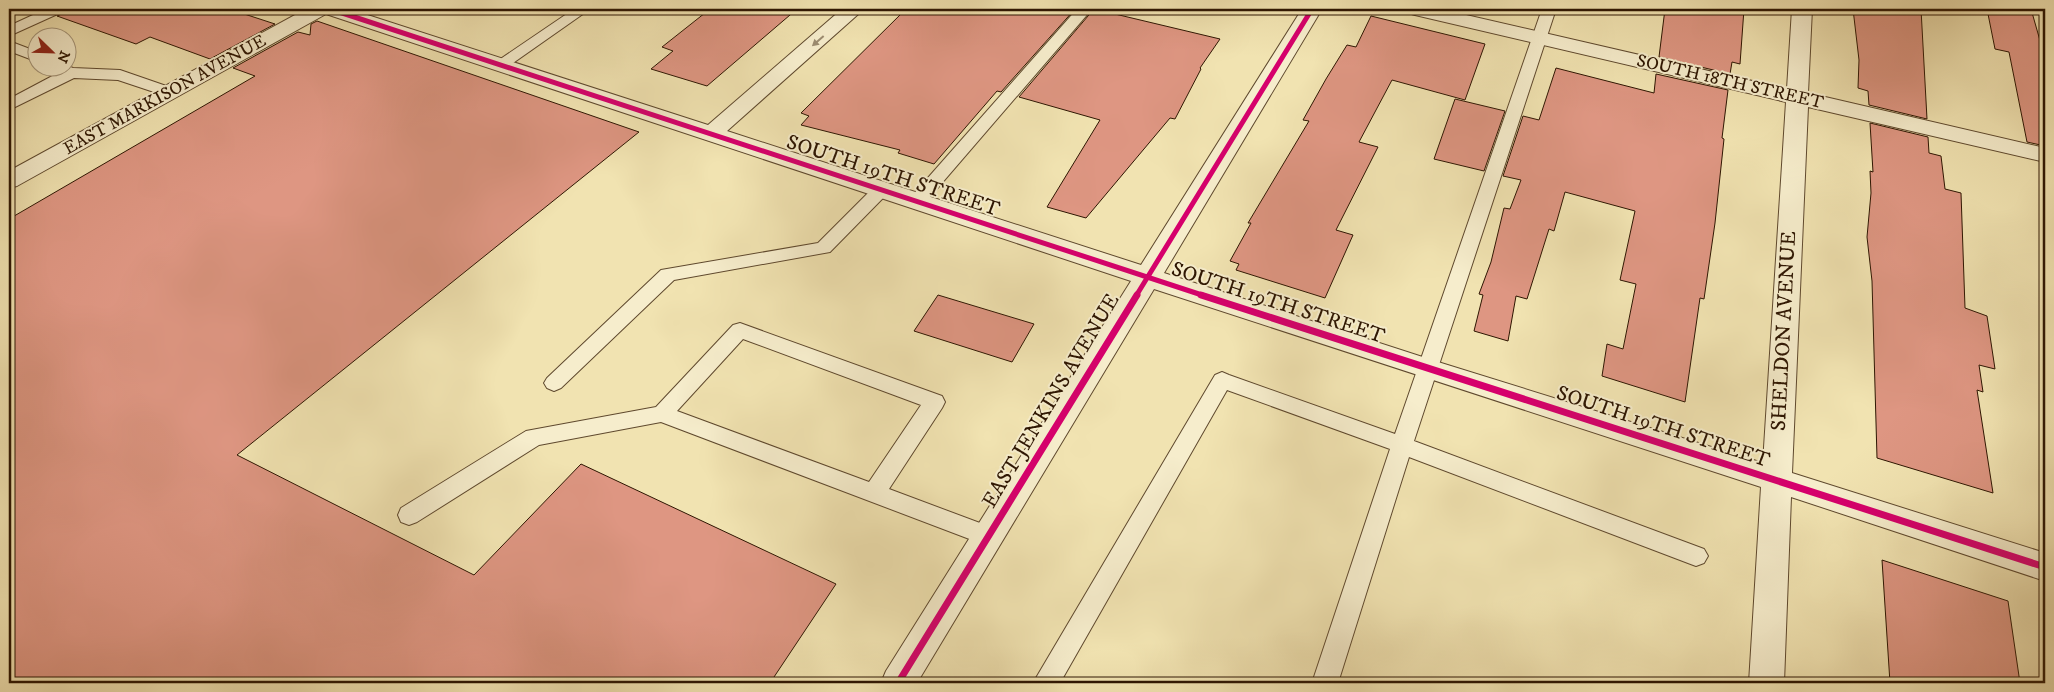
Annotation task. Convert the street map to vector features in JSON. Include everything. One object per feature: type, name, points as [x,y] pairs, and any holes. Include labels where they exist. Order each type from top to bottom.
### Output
[{"type":"street","name":"EAST MARKISON AVENUE","points":[[9,181],[320,9]]},
{"type":"street","name":"SOUTH 19TH STREET","points":[[330,9],[1428,369],[2045,567]]},
{"type":"street","points":[[711,134],[854,9]]},
{"type":"street","name":"EAST JENKINS AVENUE","points":[[898,683],[1312,9]]},
{"type":"street","name":"SOUTH 18TH STREET","points":[[1415,9],[2045,155]]},
{"type":"street","name":"SHELDON AVENUE","points":[[1766,683],[1802,9]]},
{"type":"lane","points":[[9,32],[57,9]]},
{"type":"lane","points":[[501,65],[583,9]]},
{"type":"lane","points":[[917,201],[1085,9]]},
{"type":"lane","points":[[1325,683],[1402,445],[1549,9]]},
{"type":"lane","points":[[11,48],[28,54]]},
{"type":"lane","points":[[78,71],[120,75],[169,92]]},
{"type":"lane","points":[[9,105],[52,78]]},
{"type":"lane","points":[[554,383],[668,274],[824,248],[881,190]]},
{"type":"lane","points":[[662,414],[740,330],[935,402],[874,493]]},
{"type":"lane","points":[[1046,683],[1222,380],[1402,445],[1696,556]]},
{"type":"lane","points":[[409,515],[534,436],[662,414],[988,536]]},
{"type":"building","points":[[66,9],[229,9],[275,24],[210,59],[150,37],[136,44],[57,16],[64,13]]},
{"type":"building","points":[[710,9],[797,9],[707,86],[651,69],[673,51],[662,47]]},
{"type":"building","points":[[906,9],[1075,9],[1001,92],[997,91],[934,164],[898,153],[900,150],[801,125],[809,116],[801,113]]},
{"type":"building","points":[[1094,9],[1220,39],[1200,68],[1175,119],[1170,118],[1086,218],[1047,207],[1100,120],[1019,97]]},
{"type":"building","points":[[1665,9],[1744,9],[1740,64],[1732,62],[1730,74],[1659,57]]},
{"type":"building","points":[[1853,9],[1921,9],[1927,119],[1869,105],[1868,91],[1858,88],[1859,60]]},
{"type":"building","points":[[1987,9],[2031,9],[2045,58],[2045,146],[2027,142],[2009,52],[1995,49]]},
{"type":"building","points":[[1371,16],[1485,44],[1465,100],[1392,80],[1359,142],[1378,147],[1336,230],[1353,235],[1325,298],[1236,270],[1239,264],[1230,261],[1251,223],[1248,223],[1309,121],[1303,120],[1326,79],[1347,45],[1356,47]]},
{"type":"building","points":[[317,21],[639,132],[237,455],[474,575],[581,464],[836,584],[770,683],[9,683],[9,219],[255,76],[233,68],[298,32],[310,35],[311,24]]},
{"type":"building","points":[[1556,68],[1654,93],[1656,74],[1728,90],[1715,223],[1704,299],[1700,298],[1685,402],[1602,376],[1607,344],[1623,349],[1636,284],[1620,280],[1635,211],[1565,192],[1554,231],[1549,229],[1527,299],[1516,296],[1508,341],[1474,331],[1483,295],[1479,294],[1491,262],[1504,208],[1510,209],[1521,180],[1503,176],[1523,116],[1539,120]]},
{"type":"building","points":[[1455,99],[1505,111],[1484,171],[1434,159]]},
{"type":"building","points":[[1870,123],[1928,137],[1929,153],[1941,156],[1945,189],[1961,193],[1965,308],[1987,316],[1995,369],[1979,365],[1983,392],[1977,390],[1993,493],[1877,458],[1872,281],[1867,237],[1871,193],[1870,171],[1873,172]]},
{"type":"building","points":[[938,295],[1034,324],[1012,362],[914,331]]},
{"type":"building","points":[[1882,560],[2008,601],[2020,683],[1890,683]]},
{"type":"cycle path","points":[[330,9],[1428,369],[2045,567]]},
{"type":"cycle path","points":[[898,683],[1312,9]]}]
